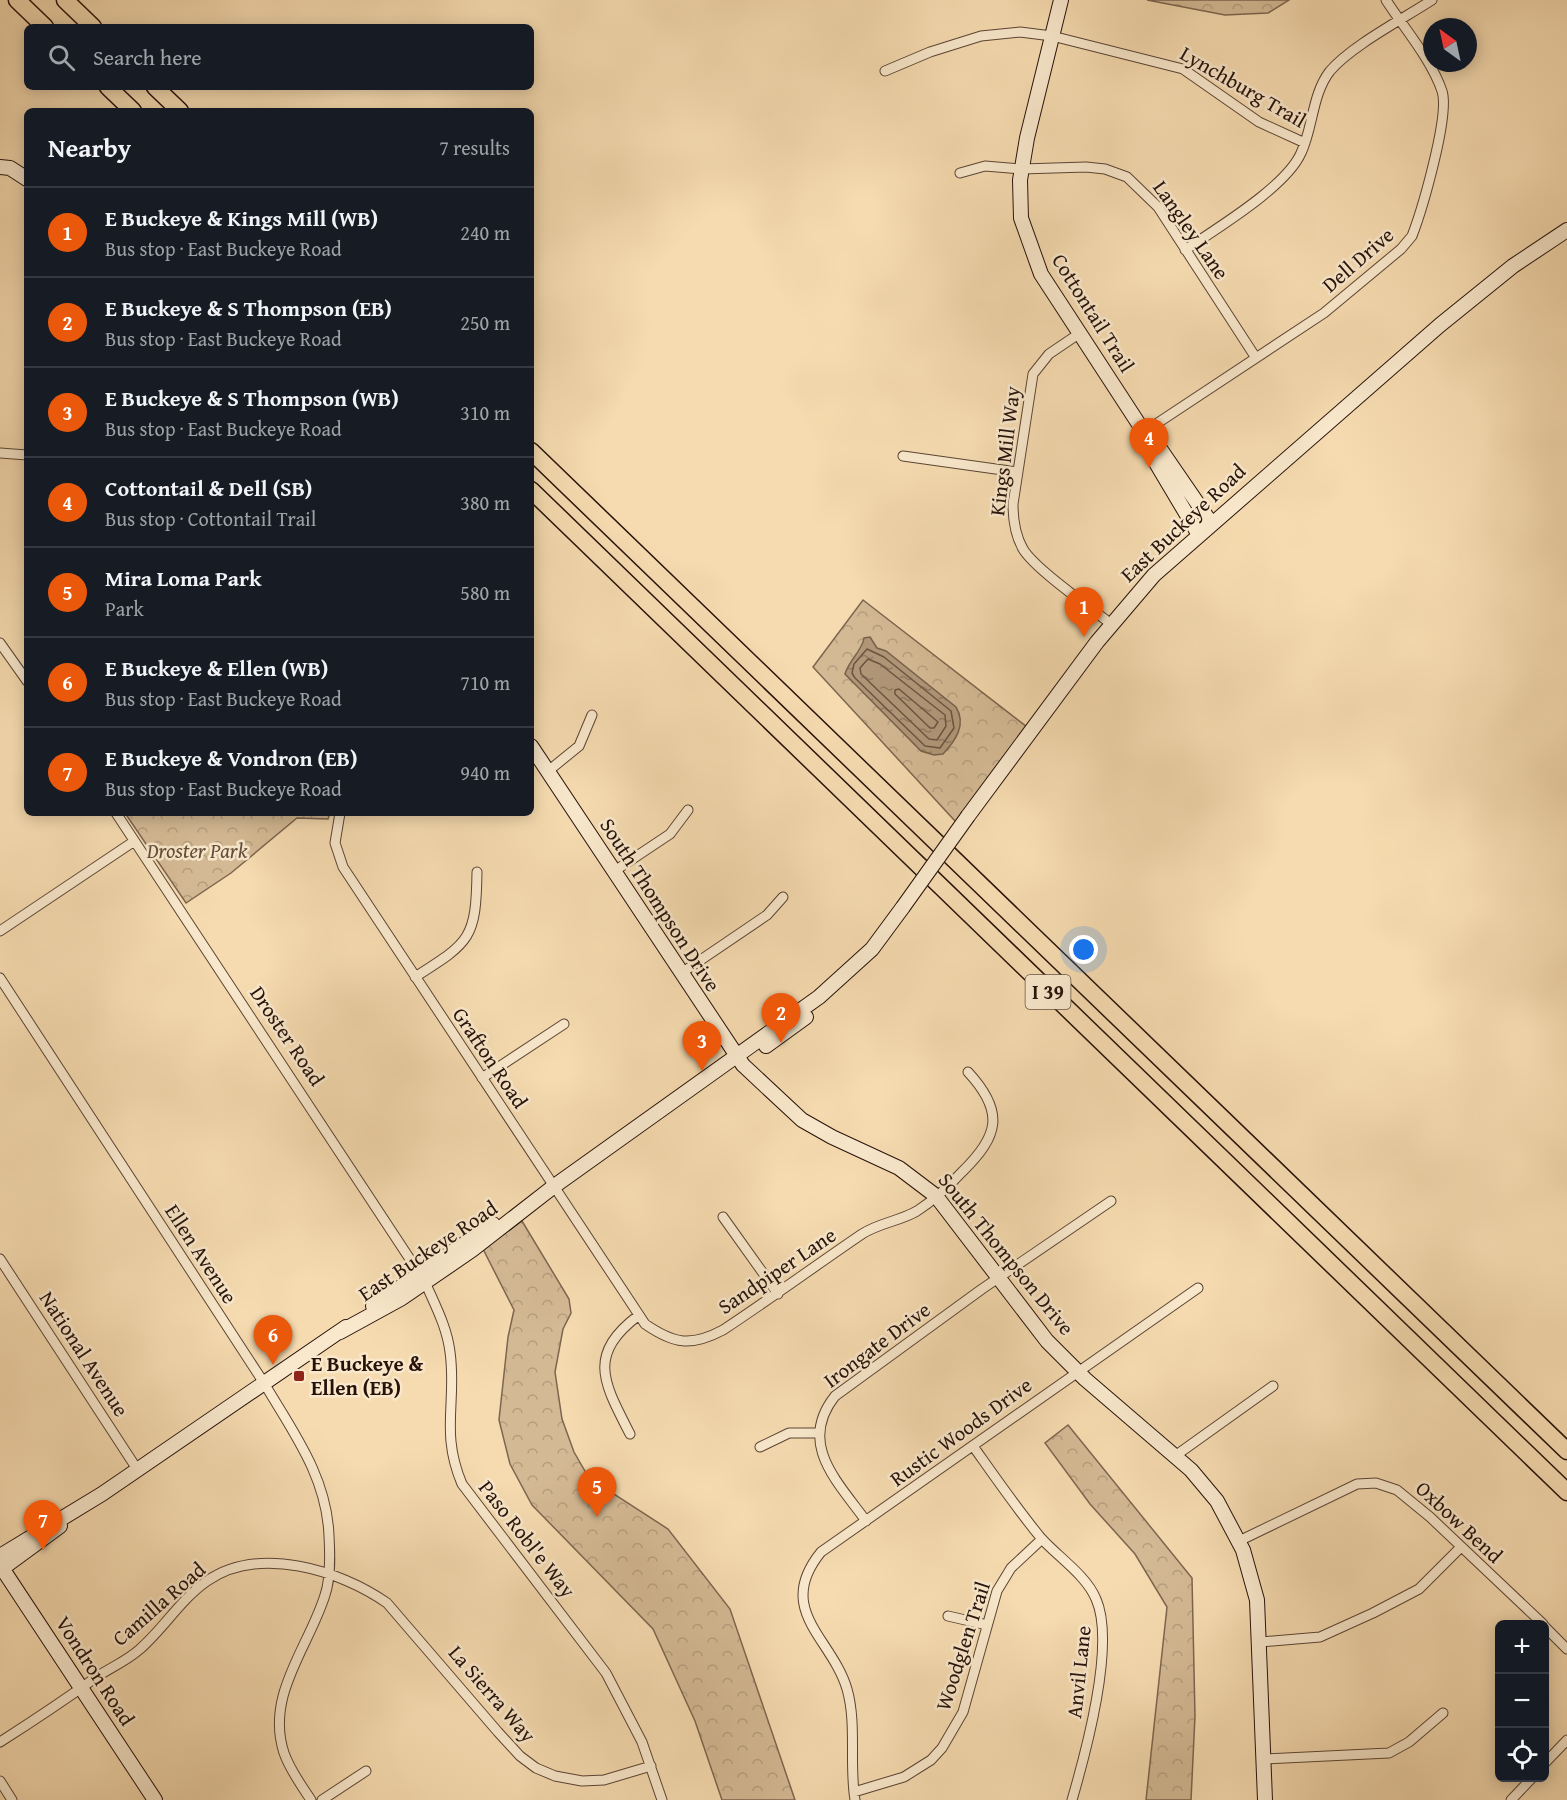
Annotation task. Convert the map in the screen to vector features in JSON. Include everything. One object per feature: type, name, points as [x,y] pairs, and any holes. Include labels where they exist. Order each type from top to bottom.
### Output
[{"type":"highway","points":[[17,0],[42,24]]},
{"type":"highway","points":[[64,0],[90,24]]},
{"type":"highway","points":[[111,90],[130,108]]},
{"type":"highway","points":[[158,90],[177,108]]},
{"type":"highway","name":"I 39","points":[[534,453],[1567,1451]]},
{"type":"highway","name":"I 39","points":[[534,493],[1567,1491]]},
{"type":"street","name":"Cottontail Trail","points":[[1061,0],[1022,169],[1022,218],[1035,260],[1080,333],[1144,432],[1154,440],[1211,523]]},
{"type":"street","name":"Dell Drive","points":[[1144,432],[1324,313],[1401,249],[1412,236],[1440,130],[1443,99],[1434,75],[1386,0]]},
{"type":"street","points":[[1185,250],[1251,204],[1294,166],[1305,143],[1321,87],[1332,69],[1349,54],[1432,0]]},
{"type":"street","name":"Lynchburg Trail","points":[[885,71],[930,52],[981,36],[1020,32],[1052,36],[1183,69],[1259,122],[1305,143]]},
{"type":"street","points":[[0,166],[10,168],[24,177]]},
{"type":"street","name":"Langley Lane","points":[[960,173],[985,166],[1022,169],[1096,167],[1127,177],[1158,207],[1256,358]]},
{"type":"street","name":"East Buckeye Road","points":[[1,1565],[137,1469],[830,998],[865,962],[968,816],[1112,624],[1154,575],[1440,325],[1513,266],[1567,230]]},
{"type":"street","name":"Kings Mill Way","points":[[1080,333],[1048,354],[1033,374],[1017,472],[1013,513],[1016,531],[1023,548],[1033,560],[1112,624]]},
{"type":"street","name":"Cottontail Trail","points":[[1144,432],[1146,446],[1199,534]]},
{"type":"street","points":[[0,453],[24,455]]},
{"type":"street","points":[[903,456],[1017,472]]},
{"type":"street","points":[[0,643],[24,677]]},
{"type":"street","points":[[548,772],[579,746],[592,715]]},
{"type":"street","name":"South Thompson Drive","points":[[534,751],[739,1060],[802,1120],[832,1137],[899,1168],[936,1196],[1047,1341],[1077,1371],[1175,1456],[1217,1501],[1239,1541],[1257,1600],[1261,1642],[1265,1800]]},
{"type":"street","points":[[613,872],[670,834],[688,810]]},
{"type":"street","name":"Droster Road","points":[[118,816],[133,842],[150,863],[268,1040],[422,1277]]},
{"type":"street","name":"Grafton Road","points":[[339,816],[336,830],[339,859],[639,1315]]},
{"type":"street","points":[[0,931],[133,842]]},
{"type":"street","points":[[415,977],[452,953],[470,934],[476,912],[477,872]]},
{"type":"street","points":[[680,974],[766,915],[783,897]]},
{"type":"street","name":"Ellen Avenue","points":[[0,978],[264,1383],[309,1457],[322,1491],[329,1535],[326,1593],[314,1627],[285,1686],[278,1721],[286,1759],[312,1800]]},
{"type":"street","points":[[482,1078],[564,1024]]},
{"type":"street","name":"Sandpiper Lane","points":[[639,1315],[645,1324],[663,1337],[694,1342],[705,1340],[778,1294],[871,1229],[917,1210],[936,1196],[982,1153],[989,1140],[993,1123],[990,1104],[982,1088],[968,1072]]},
{"type":"street","name":"Irongate Drive","points":[[819,1433],[822,1416],[835,1396],[1111,1201]]},
{"type":"street","points":[[723,1218],[778,1294]]},
{"type":"street","name":"National Avenue","points":[[0,1259],[137,1469]]},
{"type":"street","name":"Paso Robl'e Way","points":[[422,1277],[448,1337],[451,1365],[448,1433],[454,1462],[462,1484],[606,1673],[630,1716],[651,1766],[662,1800]]},
{"type":"street","name":"Rustic Woods Drive","points":[[854,1796],[847,1689],[836,1664],[807,1620],[803,1592],[812,1564],[821,1552],[1198,1288]]},
{"type":"street","points":[[630,1434],[608,1387],[605,1367],[611,1342],[639,1315]]},
{"type":"street","points":[[1175,1456],[1273,1386]]},
{"type":"street","points":[[760,1447],[789,1433],[819,1433],[825,1463],[866,1521]]},
{"type":"street","name":"Anvil Lane","points":[[973,1446],[1042,1539],[1092,1590],[1103,1622],[1092,1726],[1072,1800]]},
{"type":"street","name":"Oxbow Bend","points":[[1239,1541],[1317,1502],[1365,1482],[1397,1490],[1539,1620]]},
{"type":"street","name":"Woodglen Trail","points":[[854,1796],[904,1778],[931,1760],[942,1748],[963,1712],[987,1625],[1004,1578],[1042,1539]]},
{"type":"street","points":[[1261,1642],[1320,1637],[1373,1613],[1419,1589],[1461,1547]]},
{"type":"street","name":"Camilla Road","points":[[0,1742],[140,1650],[200,1587],[231,1569],[264,1563],[328,1574]]},
{"type":"street","name":"Vondron Road","points":[[1,1565],[155,1800]]},
{"type":"street","name":"La Sierra Way","points":[[328,1574],[371,1592],[387,1603],[498,1732],[520,1756],[536,1768],[555,1776],[582,1781],[604,1780],[651,1766]]},
{"type":"street","points":[[948,1616],[987,1625]]},
{"type":"street","name":"Oxbow Bend","points":[[1549,1630],[1567,1649]]},
{"type":"street","points":[[1264,1759],[1389,1753],[1409,1742],[1443,1713]]},
{"type":"street","points":[[1549,1760],[1567,1740]]},
{"type":"street","points":[[322,1800],[366,1771]]},
{"type":"street","points":[[0,1781],[12,1800]]},
{"type":"street","points":[[1511,1800],[1528,1782]]},
{"type":"green space","points":[[1147,0],[1289,0],[1268,13],[1225,15]]},
{"type":"green space","points":[[863,600],[1027,727],[956,822],[813,667]]},
{"type":"green space","name":"Droster Park","points":[[127,816],[329,816],[328,819],[297,818],[231,873],[186,903]]},
{"type":"green space","points":[[522,1221],[569,1299],[571,1313],[563,1329],[555,1372],[562,1419],[574,1452],[589,1478],[668,1529],[730,1609],[795,1800],[722,1800],[695,1721],[653,1629],[532,1505],[510,1464],[499,1420],[508,1337],[514,1310],[483,1249]]},
{"type":"green space","points":[[1068,1425],[1192,1578],[1195,1716],[1191,1800],[1146,1800],[1167,1607],[1135,1554],[1090,1504],[1045,1443]]},
{"type":"water","points":[[870,637],[877,648],[886,651],[956,707],[960,726],[952,744],[943,754],[934,755],[921,751],[845,674],[864,638]]},
{"type":"place","name":"Cottontail & Dell (SB)","points":[[1149,468]]},
{"type":"place","name":"E Buckeye & Kings Mill (WB)","points":[[1084,637]]},
{"type":"place","name":"E Buckeye & S Thompson (EB)","points":[[781,1043]]},
{"type":"place","name":"E Buckeye & S Thompson (WB)","points":[[702,1071]]},
{"type":"place","name":"E Buckeye & Ellen (WB)","points":[[273,1365]]},
{"type":"place","name":"E Buckeye & Ellen (EB)","points":[[299,1376]]},
{"type":"place","name":"Mira Loma Park","points":[[597,1517]]},
{"type":"place","name":"E Buckeye & Vondron (EB)","points":[[43,1550]]}]
